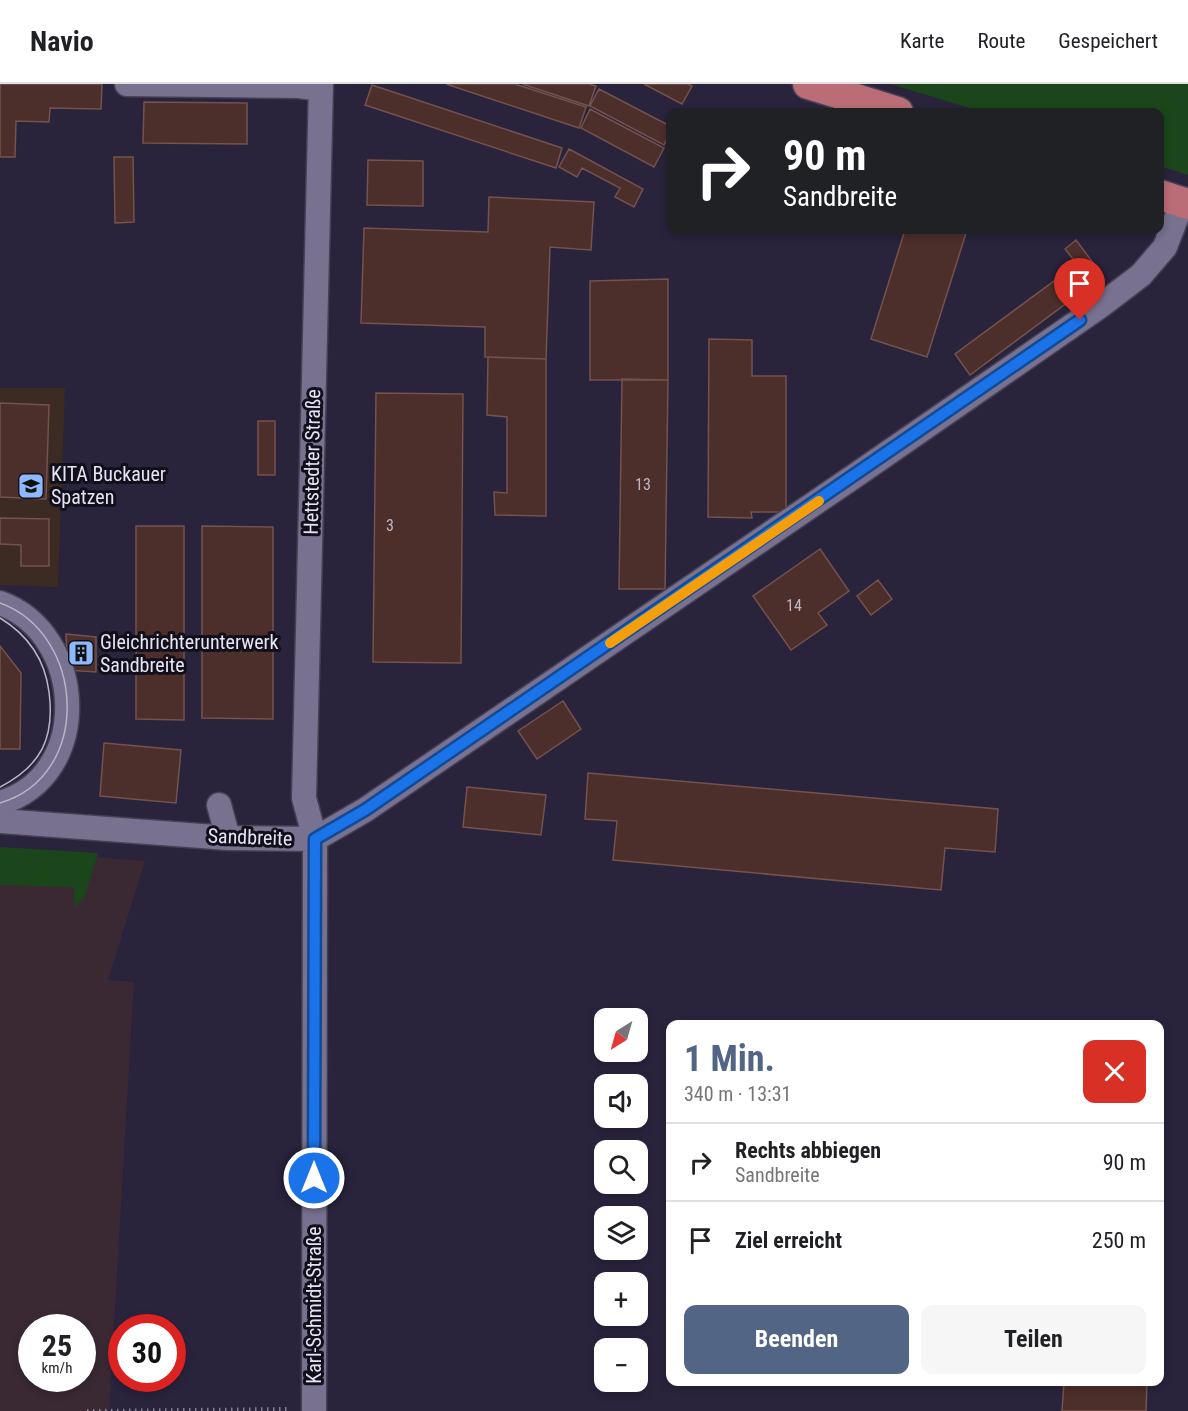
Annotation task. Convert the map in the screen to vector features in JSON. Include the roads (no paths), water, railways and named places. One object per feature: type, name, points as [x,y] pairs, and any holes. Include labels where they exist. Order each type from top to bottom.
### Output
[{"type":"main road","points":[[808,84],[885,108]]},
{"type":"street","points":[[127,84],[321,86]]},
{"type":"street","name":"Hettstedter Straße","points":[[315,839],[304,798],[321,86]]},
{"type":"street","name":"Sandbreite","points":[[0,821],[228,838],[315,839],[365,810],[1099,307],[1141,275],[1166,247],[1177,201]]},
{"type":"street","points":[[0,603],[13,608],[30,620],[51,644],[64,684],[68,713],[63,742],[50,768],[30,788],[0,803]]},
{"type":"street","points":[[0,618],[16,629],[36,652],[47,680],[52,711],[50,730],[41,752],[23,773],[0,787]]},
{"type":"street","points":[[219,805],[228,838]]},
{"type":"street","name":"Karl-Schmidt-Straße","points":[[314,1410],[315,839]]},
{"type":"tram line","points":[[0,603],[29,619],[49,644],[62,673],[67,704],[64,736],[51,765],[30,788],[0,803]]},
{"type":"tram line","points":[[0,618],[19,632],[34,649],[47,680],[50,708],[50,723],[42,749],[26,770],[0,787]]},
{"type":"place","name":"KITA Buckauer Spatzen","points":[[31,486]]},
{"type":"place","name":"Gleichrichterunterwerk Sandbreite","points":[[81,653]]}]
